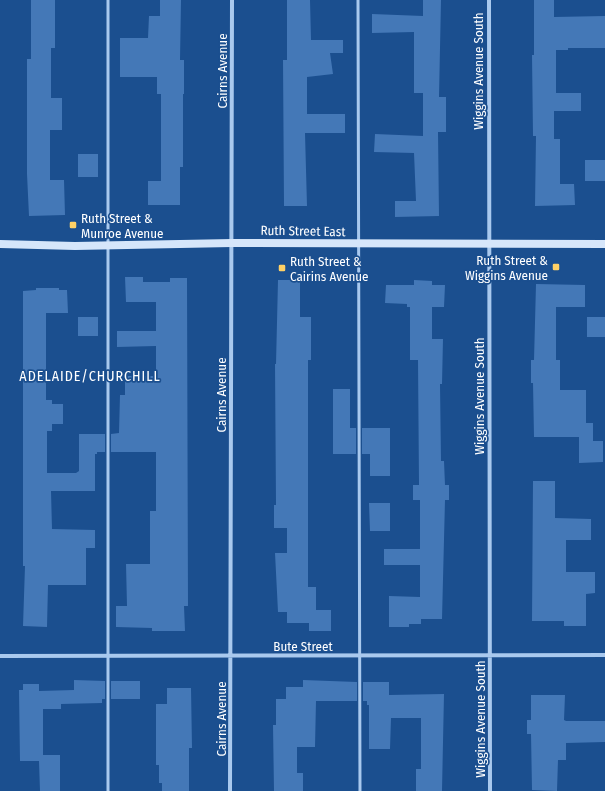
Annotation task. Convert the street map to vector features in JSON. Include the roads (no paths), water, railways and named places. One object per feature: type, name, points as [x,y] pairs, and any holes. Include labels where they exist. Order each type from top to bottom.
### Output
[{"type":"street","name":"Cairns Avenue","points":[[230,791],[232,0]]},
{"type":"street","name":"Wiggins Avenue South","points":[[489,0],[488,244],[490,791]]},
{"type":"street","name":"Ruth Street East","points":[[0,244],[605,244]]},
{"type":"street","name":"Bute Street","points":[[0,656],[605,655]]},
{"type":"lane","points":[[108,0],[108,791]]},
{"type":"lane","points":[[358,0],[360,244],[360,791]]},
{"type":"place","name":"Ruth Street & Munroe Avenue","points":[[73,225]]},
{"type":"place","name":"Ruth Street & Wiggins Avenue","points":[[556,267]]},
{"type":"place","name":"Ruth Street & Cairins Avenue","points":[[282,268]]},
{"type":"district","name":"ADELAIDE/CHURCHILL","points":[[90,376]]}]
